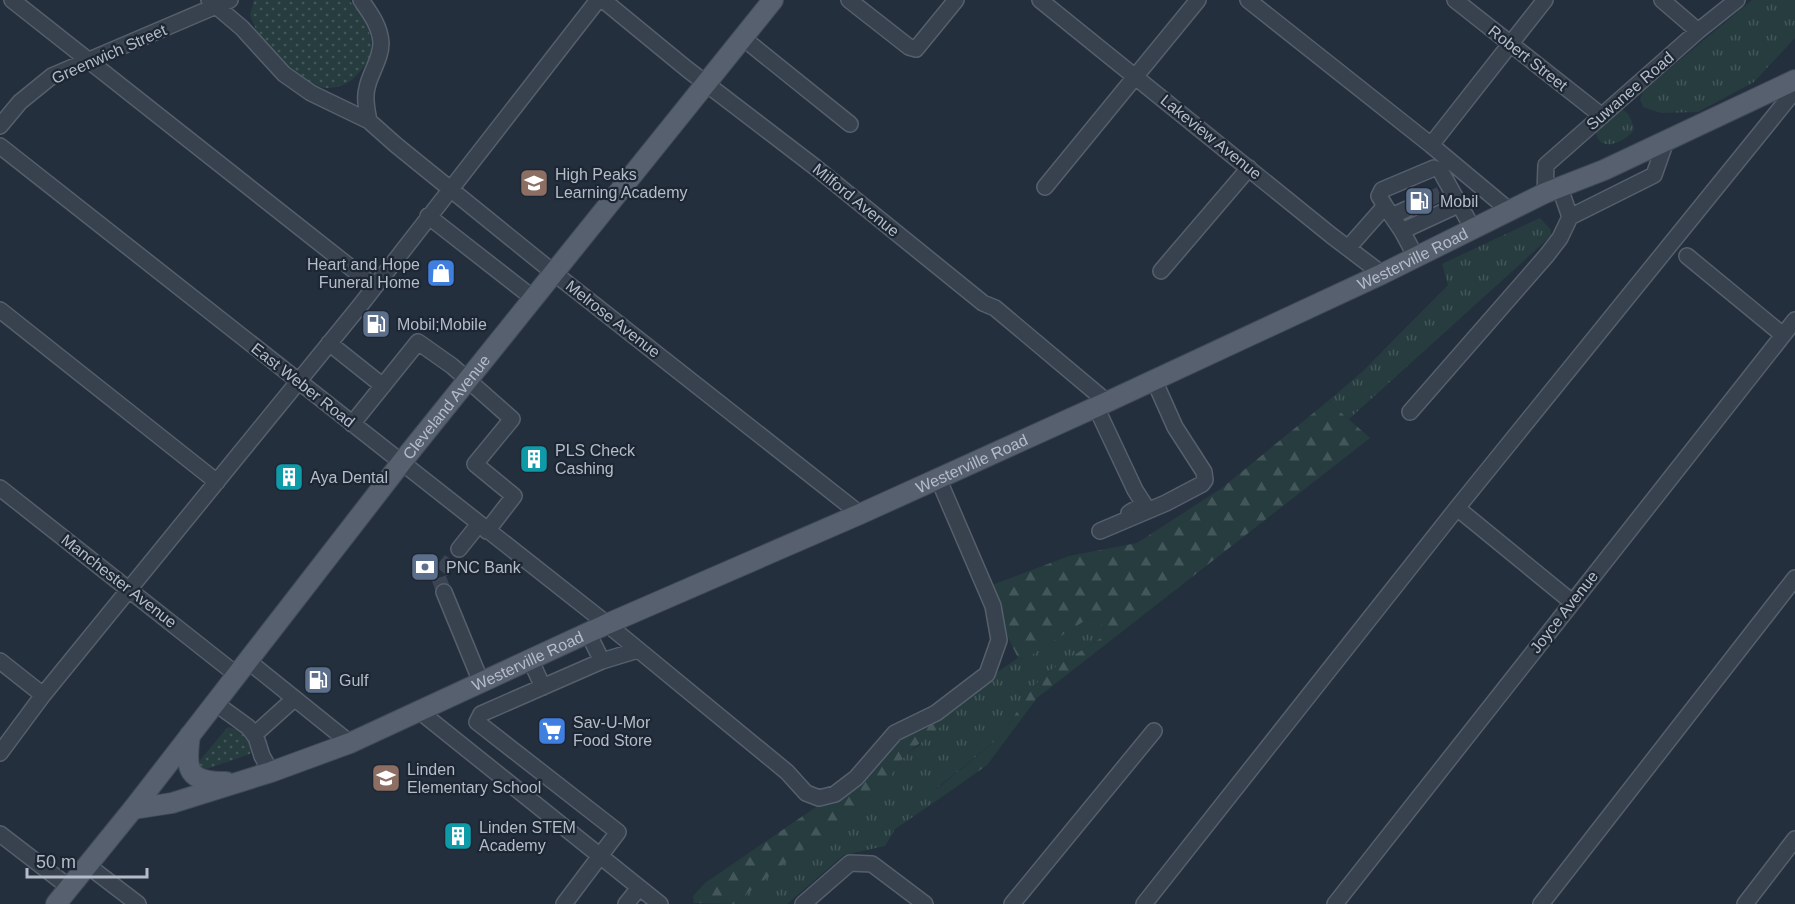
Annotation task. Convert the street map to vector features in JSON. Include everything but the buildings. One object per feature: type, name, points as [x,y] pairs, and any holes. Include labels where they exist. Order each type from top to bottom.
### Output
[{"type":"main road","name":"Cleveland Avenue","points":[[56,904],[133,809],[401,463],[773,0]]},
{"type":"main road","name":"Westerville Road","points":[[133,809],[172,803],[271,772],[350,743],[607,624],[860,514],[1154,380],[1382,274],[1552,191],[1794,80]]},
{"type":"main road","points":[[190,735],[189,768],[195,777],[206,782],[237,781]]},
{"type":"street","points":[[12,0],[374,286]]},
{"type":"street","points":[[361,0],[375,21],[381,43],[378,60],[366,90],[365,103],[369,121]]},
{"type":"street","points":[[0,753],[43,695],[329,343],[598,0]]},
{"type":"street","name":"Milford Avenue","points":[[603,0],[983,303],[995,308],[1101,404]]},
{"type":"street","points":[[849,0],[909,47],[916,49],[930,35],[956,0]]},
{"type":"street","name":"Lakeview Avenue","points":[[1041,0],[1382,274]]},
{"type":"street","points":[[1045,187],[1198,0]]},
{"type":"street","points":[[1248,0],[1431,145],[1510,211]]},
{"type":"street","name":"Robert Street","points":[[1455,0],[1602,116]]},
{"type":"street","points":[[1431,145],[1545,0]]},
{"type":"street","points":[[1662,0],[1698,31]]},
{"type":"street","name":"Suwanee Road","points":[[1552,191],[1546,165],[1698,31],[1737,0]]},
{"type":"street","name":"Greenwich Street","points":[[0,126],[20,102],[44,82],[219,2]]},
{"type":"street","name":"Melrose Avenue","points":[[219,2],[284,74],[311,93],[369,121],[554,273],[860,514]]},
{"type":"street","points":[[743,38],[850,124]]},
{"type":"street","points":[[1144,904],[1457,508],[1792,94],[1794,80]]},
{"type":"street","points":[[1410,412],[1547,255],[1560,238],[1570,217],[1654,175],[1665,141]]},
{"type":"street","name":"East Weber Road","points":[[0,146],[607,624],[787,772],[806,793],[819,798],[834,794],[856,778],[895,733],[936,713],[987,674],[999,640],[993,606],[938,478]]},
{"type":"street","points":[[1161,271],[1249,168]]},
{"type":"street","points":[[1416,257],[1379,195],[1382,190],[1434,168],[1440,170],[1445,192],[1458,205],[1473,230]]},
{"type":"street","points":[[1552,191],[1570,217]]},
{"type":"street","points":[[1402,231],[1458,205]]},
{"type":"street","points":[[1348,248],[1389,211],[1407,209]]},
{"type":"street","points":[[428,216],[533,298]]},
{"type":"street","points":[[1687,256],[1791,328]]},
{"type":"street","points":[[0,310],[218,482]]},
{"type":"street","name":"Joyce Avenue","points":[[1335,904],[1791,328]]},
{"type":"street","points":[[352,424],[418,342],[453,366],[512,418],[475,464],[514,496],[459,549]]},
{"type":"street","points":[[329,343],[383,386]]},
{"type":"street","points":[[1101,404],[1135,490],[1144,504],[1100,531],[1166,503],[1202,484],[1205,480],[1204,472],[1175,427],[1154,380]]},
{"type":"street","name":"Manchester Avenue","points":[[0,488],[130,590],[242,668],[294,699],[350,743]]},
{"type":"street","points":[[1457,508],[1572,602]]},
{"type":"street","points":[[1540,904],[1795,578]]},
{"type":"street","points":[[444,592],[481,682]]},
{"type":"street","points":[[588,633],[602,661]]},
{"type":"street","points":[[564,904],[618,832],[477,722],[481,714],[602,661],[638,650]]},
{"type":"street","points":[[530,659],[543,687]]},
{"type":"street","points":[[0,661],[43,695]]},
{"type":"street","points":[[254,735],[294,699]]},
{"type":"street","points":[[215,703],[248,727],[271,772]]},
{"type":"street","points":[[418,711],[660,904]]},
{"type":"street","points":[[1012,904],[1154,731]]},
{"type":"street","points":[[0,834],[69,887]]},
{"type":"street","points":[[1745,904],[1795,839]]},
{"type":"street","points":[[803,904],[850,863],[872,864],[925,904]]},
{"type":"street","points":[[87,865],[138,904]]},
{"type":"street","points":[[626,904],[639,888]]},
{"type":"green space","points":[[254,0],[349,0],[368,28],[371,47],[369,57],[356,76],[343,85],[327,88],[311,83],[276,56],[260,37],[250,15]]},
{"type":"green space","points":[[1752,0],[1795,0],[1795,38],[1754,82],[1698,112],[1661,113],[1643,107],[1640,99],[1644,90]]},
{"type":"green space","points":[[1621,109],[1629,115],[1634,130],[1619,142],[1602,143],[1596,132]]},
{"type":"green space","points":[[1540,218],[1551,230],[1551,236],[1349,419],[1328,401],[1362,372],[1448,285],[1442,264]]},
{"type":"green space","points":[[1328,401],[1370,438],[1037,698],[987,765],[942,797],[936,790],[1001,736],[1033,687],[1048,672],[1107,634],[1095,617],[1089,618],[1025,659],[1018,658],[984,588],[1069,556],[1137,543],[1222,488]]},
{"type":"green space","points":[[1095,617],[1107,634],[1048,672],[1033,687],[1001,736],[936,789],[942,797],[895,829],[885,846],[844,855],[787,904],[734,904],[884,785],[906,754],[920,745],[933,716],[1018,658],[1025,659],[1089,618]]},
{"type":"green space","points":[[933,716],[941,716],[944,720],[943,725],[906,754],[884,785],[734,904],[694,903],[693,896],[705,883],[867,772],[896,742]]},
{"type":"green space","points":[[228,727],[242,732],[248,739],[250,754],[204,770],[199,767],[200,760]]},
{"type":"tunnel","points":[[1407,209],[1440,194]]},
{"type":"tunnel","points":[[444,592],[438,576],[459,549]]},
{"type":"place","name":"High Peaks Learning Academy","points":[[534,183]]},
{"type":"place","name":"Mobil","points":[[1419,201]]},
{"type":"place","name":"Heart and Hope Funeral Home","points":[[441,273]]},
{"type":"place","name":"Mobil;Mobile","points":[[376,324]]},
{"type":"place","name":"PLS Check Cashing","points":[[534,459]]},
{"type":"place","name":"Aya Dental","points":[[289,477]]},
{"type":"place","name":"PNC Bank","points":[[425,567]]},
{"type":"place","name":"Gulf","points":[[318,680]]},
{"type":"place","name":"Sav-U-Mor Food Store","points":[[552,731]]},
{"type":"place","name":"Linden Elementary School","points":[[386,778]]},
{"type":"place","name":"Linden STEM Academy","points":[[458,836]]}]
